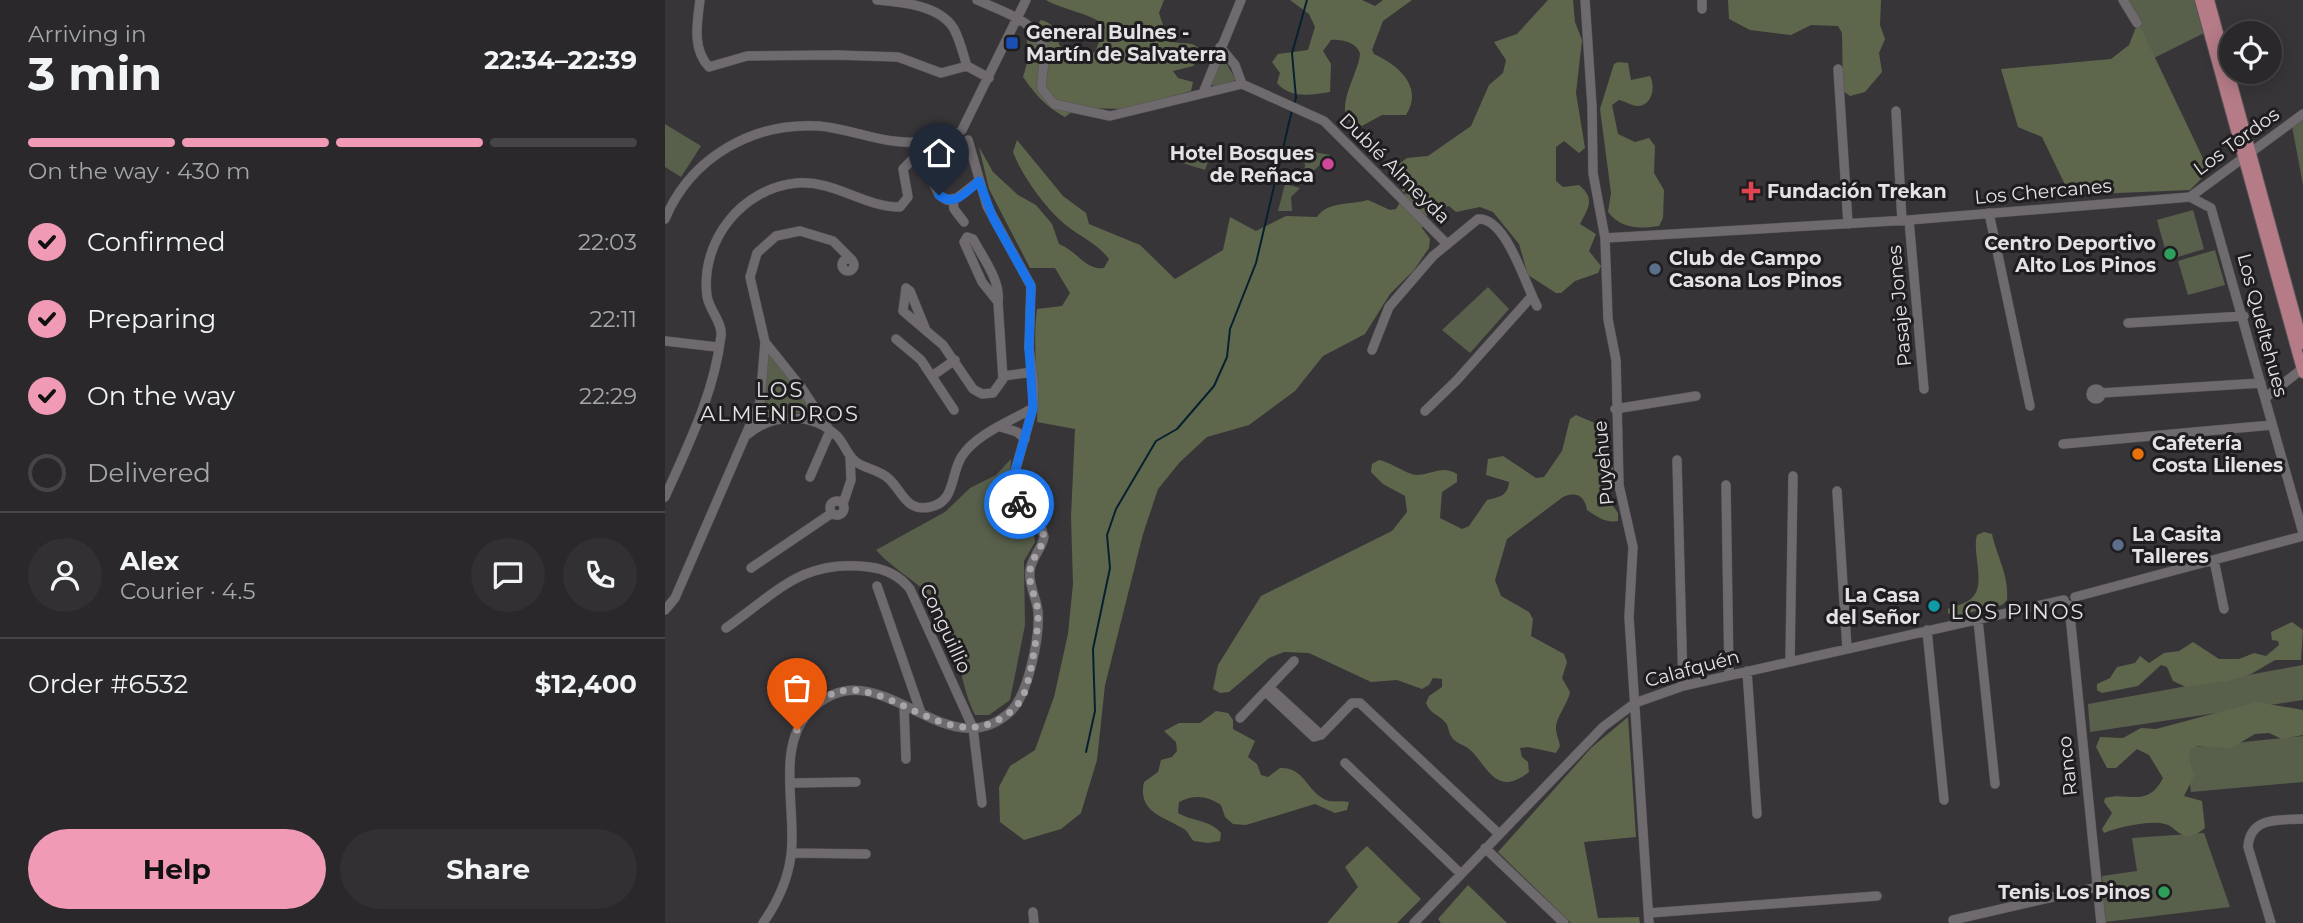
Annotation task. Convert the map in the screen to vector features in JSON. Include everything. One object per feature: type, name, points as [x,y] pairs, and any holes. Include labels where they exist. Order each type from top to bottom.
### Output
[{"type":"main road","points":[[2200,0],[2303,344]]},
{"type":"main road","points":[[2209,0],[2303,370]]},
{"type":"street","points":[[700,0],[697,39],[701,55],[709,67],[747,56],[836,55],[898,57],[941,73],[967,66]]},
{"type":"street","points":[[877,0],[913,4],[947,21],[955,32],[967,66],[989,78]]},
{"type":"street","points":[[977,0],[1035,31],[1044,57],[1042,86],[1046,96],[1055,104],[1099,115],[1115,115],[1242,84],[1235,65],[1220,47]]},
{"type":"street","points":[[763,923],[784,884],[792,853],[795,737],[806,716],[823,701],[837,694],[860,690],[874,692],[948,726],[974,728],[1006,715],[1024,694],[1038,618],[1030,571],[1044,533],[1035,516],[1020,505],[1014,486],[1016,468],[1033,408],[1029,348],[1031,286],[993,218],[962,137],[1026,0]]},
{"type":"street","points":[[1203,93],[1241,0]]},
{"type":"street","name":"Puyehue","points":[[1585,0],[1593,173],[1605,237],[1608,319],[1616,360],[1615,409],[1619,485],[1633,547],[1629,604],[1649,918]]},
{"type":"street","points":[[2123,0],[2137,23]]},
{"type":"street","points":[[1837,69],[1848,224]]},
{"type":"street","name":"Dublé Almeyda","points":[[1242,84],[1324,121],[1446,243]]},
{"type":"street","name":"Pasaje Jones","points":[[1896,111],[1924,389]]},
{"type":"street","name":"Los Tordos","points":[[2190,197],[2303,114]]},
{"type":"street","points":[[665,219],[684,186],[707,161],[735,143],[766,131],[820,126],[896,142],[962,137]]},
{"type":"street","points":[[665,497],[706,405],[721,333],[707,298],[709,270],[715,243],[736,211],[768,190],[795,184],[831,187],[866,202],[897,207],[905,204],[908,197],[903,169],[907,161],[916,159],[929,170],[939,195],[953,200]]},
{"type":"street","points":[[953,200],[979,181]]},
{"type":"street","name":"Los Queltehues","points":[[2207,185],[2211,208],[2244,316],[2303,535]]},
{"type":"street","points":[[2190,197],[2211,208]]},
{"type":"street","name":"Los Chercanes","points":[[1605,237],[1906,221],[2190,197]]},
{"type":"street","points":[[953,200],[954,208],[964,222]]},
{"type":"street","points":[[1989,213],[2030,406]]},
{"type":"street","points":[[1372,351],[1389,307],[1446,243],[1475,220],[1487,219],[1497,226],[1514,254],[1537,306]]},
{"type":"street","points":[[665,610],[675,598],[747,435],[763,387],[765,342],[750,277],[754,258],[761,247],[776,236],[800,231],[818,234],[841,248],[852,260],[846,259],[841,264],[841,248]]},
{"type":"street","points":[[925,328],[979,393],[996,391],[1004,376],[999,290],[973,239],[967,237],[964,244],[979,278],[998,302]]},
{"type":"street","points":[[1425,411],[1457,380],[1532,296]]},
{"type":"street","points":[[2127,323],[2244,316]]},
{"type":"street","points":[[896,339],[915,354],[954,410]]},
{"type":"street","points":[[665,341],[717,347]]},
{"type":"street","points":[[765,342],[850,456],[889,478],[909,504],[917,507],[933,507],[950,492],[957,465],[965,452],[1033,408]]},
{"type":"street","points":[[932,376],[954,360]]},
{"type":"street","points":[[2265,398],[2303,370]]},
{"type":"street","points":[[1004,376],[1032,372]]},
{"type":"street","points":[[2101,393],[2261,383]]},
{"type":"street","points":[[1615,409],[1696,396]]},
{"type":"street","points":[[747,435],[765,423],[787,418],[810,420],[830,431]]},
{"type":"street","points":[[2063,444],[2272,425]]},
{"type":"street","points":[[1001,427],[1017,432],[1025,439]]},
{"type":"street","points":[[810,477],[830,431]]},
{"type":"street","points":[[751,568],[832,513],[832,503],[838,501],[843,504],[851,480],[850,456]]},
{"type":"street","points":[[1677,460],[1683,686]]},
{"type":"street","points":[[851,480],[869,469]]},
{"type":"street","points":[[1790,661],[1793,476]]},
{"type":"street","points":[[1726,485],[1729,675]]},
{"type":"street","points":[[1837,491],[1847,649]]},
{"type":"street","name":"Calafquén","points":[[1414,923],[1592,736],[1635,703],[1683,686],[1729,675],[2069,601],[2303,535]]},
{"type":"street","points":[[2214,560],[2224,609]]},
{"type":"street","name":"Conguillio","points":[[726,628],[812,569],[851,564],[887,571],[910,589],[974,728],[982,803]]},
{"type":"street","points":[[877,586],[921,713]]},
{"type":"street","name":"Ranco","points":[[2069,601],[2101,923]]},
{"type":"street","points":[[1978,620],[1995,784]]},
{"type":"street","points":[[1927,630],[1944,800]]},
{"type":"street","points":[[1241,718],[1294,661]]},
{"type":"street","points":[[1747,671],[1757,814]]},
{"type":"street","points":[[1268,690],[1321,735],[1351,704],[1358,702],[1499,834]]},
{"type":"street","points":[[904,705],[905,760]]},
{"type":"street","points":[[1345,763],[1461,874]]},
{"type":"street","points":[[792,783],[856,782]]},
{"type":"street","points":[[2271,923],[2248,847],[2250,837],[2256,827],[2265,821],[2303,819]]},
{"type":"street","points":[[1485,848],[1564,923]]},
{"type":"street","points":[[792,853],[866,854]]},
{"type":"street","points":[[1954,920],[2097,887]]},
{"type":"street","points":[[1649,918],[1877,896]]},
{"type":"street","points":[[1033,912],[1034,923]]},
{"type":"green space","points":[[1046,0],[1164,0],[1159,13],[1168,40],[1192,44],[1202,55],[1193,66],[1173,71],[1178,78],[1193,82],[1191,91],[1126,109],[1077,108],[1065,117],[1058,113],[1041,100],[1023,77],[1030,53],[1026,37],[1041,20],[1053,27],[1064,50],[1077,55],[1085,54],[1095,52],[1105,27],[1087,15]]},
{"type":"green space","points":[[1290,0],[1362,0],[1375,6],[1383,0],[1412,0],[1383,21],[1372,50],[1406,78],[1412,95],[1406,115],[1382,115],[1360,127],[1347,120],[1345,104],[1360,54],[1353,44],[1344,41],[1331,40],[1323,51],[1331,64],[1330,92],[1295,94],[1277,83],[1280,73],[1272,62],[1278,54],[1308,50],[1315,27],[1309,14]]},
{"type":"green space","points":[[1548,0],[1573,0],[1575,22],[1582,40],[1576,93],[1585,148],[1579,153],[1564,141],[1556,147],[1556,181],[1563,187],[1579,185],[1589,199],[1580,224],[1596,234],[1589,251],[1601,266],[1598,273],[1575,281],[1561,293],[1556,293],[1528,275],[1519,244],[1493,212],[1480,207],[1456,212],[1449,206],[1429,210],[1422,228],[1430,239],[1429,248],[1414,270],[1390,294],[1365,334],[1323,356],[1295,391],[1249,425],[1207,437],[1180,462],[1158,489],[1143,534],[1105,685],[1097,760],[1081,813],[1061,829],[1024,840],[1000,822],[999,787],[1010,766],[1035,750],[1054,697],[1068,634],[1073,584],[1071,517],[1075,429],[1037,422],[1037,309],[1062,306],[1070,293],[1055,268],[1030,268],[989,189],[979,147],[993,172],[1018,195],[1036,205],[1052,224],[1059,244],[1086,263],[1104,268],[1109,259],[1095,245],[1059,219],[1043,201],[1022,171],[1013,152],[1017,140],[1063,196],[1086,213],[1089,224],[1140,245],[1175,279],[1223,250],[1230,217],[1256,231],[1286,216],[1317,217],[1333,206],[1368,200],[1390,210],[1396,209],[1406,193],[1402,191],[1399,164],[1407,158],[1428,156],[1471,126],[1489,85],[1503,73],[1506,60],[1494,42],[1517,34]]},
{"type":"green space","points":[[1728,0],[1881,0],[1880,25],[1885,39],[1879,53],[1882,72],[1865,92],[1850,96],[1843,91],[1842,33],[1838,26],[1811,25],[1791,35],[1750,30],[1729,19]]},
{"type":"green space","points":[[2126,0],[2195,0],[2204,33],[2154,58]]},
{"type":"green space","points":[[2138,22],[2209,171],[2190,190],[2070,195],[2042,137],[2018,127],[2001,69],[2111,59],[2129,45]]},
{"type":"green space","points":[[1221,54],[1236,80],[1215,87],[1210,83]]},
{"type":"green space","points":[[1628,63],[1631,80],[1650,76],[1652,80],[1651,96],[1646,103],[1636,106],[1619,100],[1612,105],[1618,134],[1635,142],[1649,138],[1655,146],[1654,173],[1664,190],[1663,218],[1659,226],[1625,225],[1608,212],[1611,193],[1600,109],[1614,64]]},
{"type":"green space","points":[[2303,119],[2303,185],[2292,126]]},
{"type":"green space","points":[[665,124],[701,146],[681,177],[665,167]]},
{"type":"green space","points":[[1185,145],[1211,153],[1205,170],[1179,162]]},
{"type":"green space","points":[[1304,150],[1330,155],[1308,175],[1294,180],[1305,167]]},
{"type":"green space","points":[[1285,184],[1300,188],[1291,197],[1292,211],[1278,211]]},
{"type":"green space","points":[[2193,210],[2204,249],[2168,260],[2157,220]]},
{"type":"green space","points":[[2215,250],[2225,285],[2188,295],[2178,261]]},
{"type":"green space","points":[[1488,287],[1509,309],[1470,353],[1442,330]]},
{"type":"green space","points":[[766,348],[809,402],[816,417],[785,413],[756,424],[763,395]]},
{"type":"green space","points":[[1576,415],[1597,424],[1607,436],[1608,453],[1613,468],[1609,500],[1618,513],[1618,521],[1594,515],[1587,510],[1579,496],[1563,497],[1507,539],[1495,580],[1501,596],[1529,612],[1533,619],[1531,636],[1564,654],[1567,662],[1562,678],[1570,692],[1556,725],[1560,746],[1556,753],[1520,748],[1522,757],[1528,762],[1529,772],[1508,782],[1500,781],[1469,749],[1453,739],[1446,724],[1428,707],[1426,703],[1429,696],[1442,687],[1442,679],[1433,678],[1429,685],[1422,689],[1397,680],[1371,682],[1309,653],[1284,652],[1269,658],[1229,692],[1220,693],[1213,689],[1218,665],[1261,596],[1392,531],[1407,512],[1405,496],[1383,484],[1371,472],[1372,464],[1379,460],[1418,475],[1442,470],[1457,474],[1457,482],[1442,492],[1440,518],[1462,529],[1469,526],[1487,500],[1502,495],[1507,490],[1509,482],[1486,475],[1488,459],[1503,456],[1536,478],[1544,477],[1562,451],[1570,419]]},
{"type":"green space","points":[[1011,459],[1009,495],[1016,513],[1034,535],[1035,542],[1024,561],[1025,625],[1010,700],[989,715],[975,715],[944,615],[930,596],[876,550],[945,512],[970,488],[996,475]]},
{"type":"green space","points":[[1984,532],[1992,534],[2004,574],[2007,600],[2002,605],[1954,616],[1948,613],[1948,609],[1964,603],[1977,591],[1976,543],[1977,535]]},
{"type":"green space","points":[[2292,622],[2303,630],[2301,660],[2275,660],[2251,674],[2228,681],[2186,687],[2173,681],[2167,667],[2161,665],[2138,686],[2102,693],[2097,690],[2097,684],[2110,678],[2117,667],[2135,663],[2140,656],[2149,663],[2164,653],[2179,651],[2193,642],[2219,659],[2239,659],[2254,653],[2266,656],[2279,645],[2278,641],[2272,640],[2271,632]]},
{"type":"green space","points":[[2303,665],[2303,700],[2090,732],[2088,704]]},
{"type":"green space","points":[[2257,702],[2303,710],[2303,735],[2282,739],[2269,733],[2255,734],[2231,748],[2199,746],[2190,749],[2189,758],[2194,776],[2184,796],[2202,801],[2205,828],[2186,836],[2165,824],[2151,823],[2126,826],[2104,833],[2102,829],[2112,813],[2104,802],[2105,798],[2144,796],[2157,787],[2163,778],[2149,755],[2137,749],[2116,768],[2107,768],[2096,747],[2100,737],[2123,738],[2141,728],[2156,729]]},
{"type":"green space","points":[[1216,711],[1228,713],[1233,720],[1233,729],[1255,741],[1248,757],[1257,764],[1261,775],[1268,777],[1280,768],[1295,771],[1319,796],[1326,800],[1349,802],[1347,810],[1335,813],[1315,804],[1246,825],[1233,824],[1225,817],[1221,805],[1211,800],[1196,797],[1179,802],[1178,813],[1211,825],[1221,833],[1220,841],[1208,843],[1194,841],[1184,829],[1154,812],[1144,800],[1144,782],[1158,772],[1161,760],[1172,757],[1177,751],[1176,742],[1164,731],[1179,723],[1200,723]]},
{"type":"green space","points":[[1628,717],[1636,837],[1584,842],[1598,918],[1639,917],[1640,923],[1571,923],[1498,852],[1591,748]]},
{"type":"green space","points":[[2303,736],[2303,782],[2191,792],[2185,748]]},
{"type":"green space","name":"Tenis Los Pinos","points":[[2204,833],[2230,907],[2105,922],[2102,876],[2137,871],[2132,838]]},
{"type":"green space","points":[[1367,846],[1421,899],[1397,923],[1327,923],[1358,887],[1345,867]]},
{"type":"green space","points":[[1468,885],[1507,923],[1441,923],[1438,919]]},
{"type":"waterway","points":[[1294,105],[1296,98],[1292,53],[1307,0]]},
{"type":"waterway","points":[[1086,752],[1095,711],[1093,649],[1110,568],[1107,535],[1116,509],[1156,441],[1177,429],[1214,386],[1227,357],[1230,329],[1256,263],[1292,110]]},
{"type":"way so far","points":[[797,730],[811,710],[823,701],[853,690],[874,692],[941,724],[960,728],[988,725],[1012,711],[1024,694],[1038,618],[1030,571],[1044,537],[1044,529],[1035,516],[1019,504]]},
{"type":"place","name":"General Bulnes - Martín de Salvaterra","points":[[1012,43]]},
{"type":"place","name":"Hotel Bosques de Reñaca","points":[[1328,164]]},
{"type":"place","name":"Fundación Trekan","points":[[1751,191]]},
{"type":"place","name":"Centro Deportivo Alto Los Pinos","points":[[2170,254]]},
{"type":"place","name":"Club de Campo Casona Los Pinos","points":[[1655,269]]},
{"type":"place","name":"Cafetería Costa Lilenes","points":[[2138,454]]},
{"type":"place","name":"La Casita Talleres","points":[[2118,545]]},
{"type":"place","name":"La Casa del Señor","points":[[1934,606]]},
{"type":"place","name":"Tenis Los Pinos","points":[[2164,892]]},
{"type":"district","name":"LOS ALMENDROS","points":[[780,402]]},
{"type":"district","name":"LOS PINOS","points":[[2018,612]]},
{"type":"route","points":[[939,195],[950,201],[955,200],[979,181],[987,206],[1031,286],[1029,348],[1034,386],[1033,408],[1016,468],[1014,486],[1019,504]]}]
